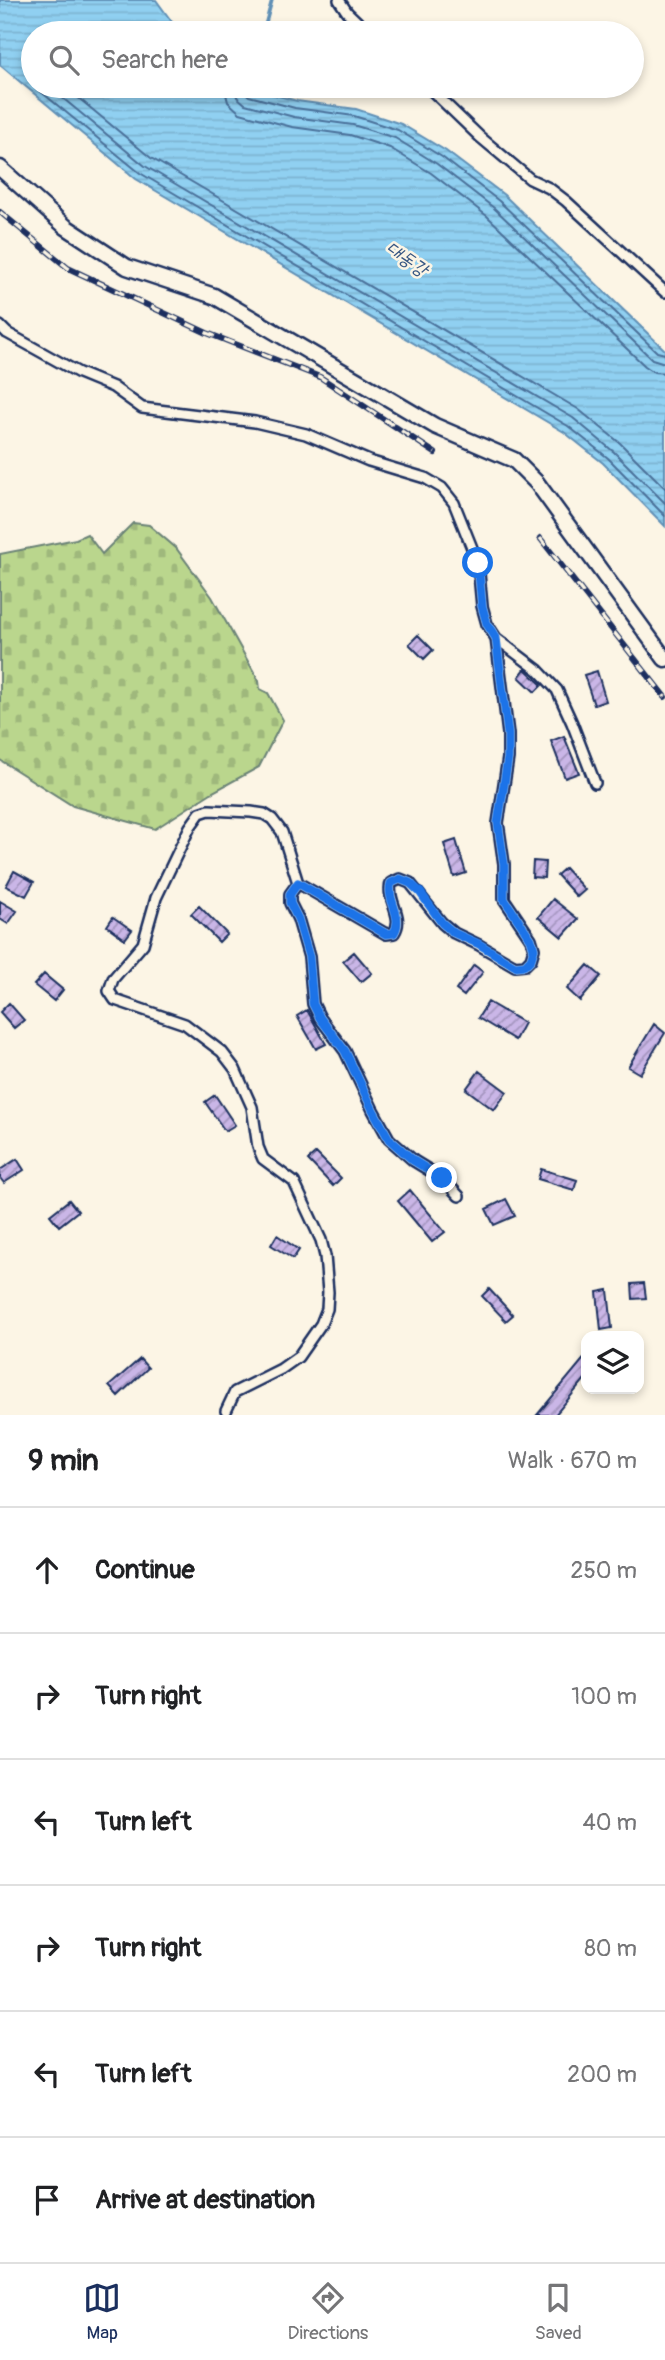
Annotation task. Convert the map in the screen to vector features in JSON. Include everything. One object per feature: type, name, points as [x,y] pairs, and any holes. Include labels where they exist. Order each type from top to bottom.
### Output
[{"type":"main road","points":[[0,168],[66,226],[127,267],[214,296],[435,426],[514,460],[537,483],[665,659]]},
{"type":"street","points":[[339,0],[356,21]]},
{"type":"street","points":[[440,98],[530,179],[549,188],[566,201],[665,292]]},
{"type":"street","points":[[0,326],[7,333],[79,373],[113,387],[142,408],[255,422],[306,434],[369,461],[425,478],[442,488],[454,503],[478,563],[482,606],[487,624],[496,638],[538,670],[557,690],[595,783]]},
{"type":"street","points":[[226,1411],[235,1392],[281,1369],[298,1357],[321,1324],[327,1310],[328,1292],[321,1240],[294,1182],[263,1159],[258,1147],[253,1107],[235,1069],[222,1052],[185,1024],[115,1000],[109,992],[113,979],[144,944],[156,898],[190,827],[200,813],[209,810],[251,812],[264,814],[272,819],[282,832],[298,883],[386,934],[394,933],[398,926],[398,917],[389,892],[391,883],[400,879],[420,892],[442,923],[454,933],[479,944],[515,966],[525,965],[531,959],[534,949],[531,939],[504,899],[504,864],[498,823],[508,758],[508,734],[496,638]]},
{"type":"street","points":[[298,883],[290,894],[290,903],[298,919],[309,957],[313,1004],[320,1018],[345,1051],[389,1139],[414,1161],[442,1178],[459,1196]]},
{"type":"green space","points":[[133,523],[149,525],[176,548],[212,597],[259,681],[260,689],[268,693],[283,720],[259,767],[211,793],[155,829],[73,806],[0,760],[0,554],[76,539],[87,534],[102,554]]},
{"type":"water","points":[[0,0],[156,0],[171,21],[21,21],[21,83],[0,65]]},
{"type":"water","name":"대동강","points":[[39,98],[286,98],[356,109],[401,124],[446,151],[504,195],[665,350],[665,526],[603,463],[564,432],[136,179]]},
{"type":"building","points":[[418,635],[433,650],[424,659],[409,644]]},
{"type":"building","points":[[525,669],[542,685],[535,692],[519,677]]},
{"type":"building","points":[[597,671],[606,701],[594,705],[584,675]]},
{"type":"building","points":[[564,736],[579,773],[565,778],[551,741]]},
{"type":"building","points":[[456,840],[466,873],[454,877],[444,844]]},
{"type":"building","points":[[533,861],[545,862],[544,878],[532,877]]},
{"type":"building","points":[[565,868],[585,890],[577,897],[557,875]]},
{"type":"building","points":[[14,871],[34,882],[26,896],[6,886]]},
{"type":"building","points":[[553,899],[578,919],[562,937],[538,917]]},
{"type":"building","points":[[0,901],[17,911],[8,924],[0,919]]},
{"type":"building","points":[[199,906],[227,934],[219,942],[191,914]]},
{"type":"building","points":[[113,917],[132,930],[125,939],[107,926]]},
{"type":"building","points":[[354,952],[372,973],[361,982],[343,961]]},
{"type":"building","points":[[474,965],[483,972],[464,996],[456,990]]},
{"type":"building","points":[[588,965],[601,976],[580,1001],[567,989]]},
{"type":"building","points":[[44,974],[63,990],[54,1001],[34,985]]},
{"type":"building","points":[[488,1002],[524,1023],[515,1040],[478,1018]]},
{"type":"building","points":[[9,1003],[24,1020],[14,1028],[0,1012]]},
{"type":"building","points":[[307,1010],[326,1044],[316,1049],[297,1016]]},
{"type":"building","points":[[654,1024],[665,1033],[640,1074],[628,1067]]},
{"type":"building","points":[[479,1071],[507,1092],[494,1110],[466,1089]]},
{"type":"building","points":[[215,1095],[235,1125],[225,1131],[205,1102]]},
{"type":"building","points":[[316,1153],[341,1178],[333,1186],[308,1160]]},
{"type":"building","points":[[17,1159],[24,1170],[4,1183],[0,1178],[0,1170]]},
{"type":"building","points":[[541,1169],[577,1180],[574,1190],[538,1179]]},
{"type":"building","points":[[410,1190],[445,1232],[432,1242],[398,1201]]},
{"type":"building","points":[[506,1199],[515,1216],[494,1225],[486,1209]]},
{"type":"building","points":[[69,1200],[78,1211],[59,1226],[50,1215]]},
{"type":"building","points":[[277,1235],[299,1250],[293,1259],[271,1245]]},
{"type":"building","points":[[644,1283],[646,1298],[633,1299],[632,1284]]},
{"type":"building","points":[[489,1289],[513,1315],[506,1321],[482,1296]]},
{"type":"building","points":[[608,1290],[612,1328],[601,1330],[597,1292]]},
{"type":"building","points":[[140,1359],[148,1368],[118,1396],[109,1386]]},
{"type":"building","points":[[581,1362],[581,1384],[555,1415],[537,1415]]},
{"type":"waterway","points":[[266,21],[272,0]]},
{"type":"railway","points":[[0,212],[68,268],[207,333],[320,377],[435,453]]},
{"type":"railway","points":[[540,538],[665,697]]},
{"type":"route","points":[[442,1178],[414,1161],[389,1139],[345,1051],[320,1018],[313,1004],[309,957],[298,919],[290,903],[290,894],[298,883],[386,934],[394,933],[398,926],[398,917],[389,892],[391,883],[400,879],[420,892],[442,923],[454,933],[479,944],[515,966],[525,965],[531,959],[534,949],[531,939],[504,899],[504,864],[498,823],[508,758],[508,734],[496,638],[487,624],[482,606],[478,563]]}]
